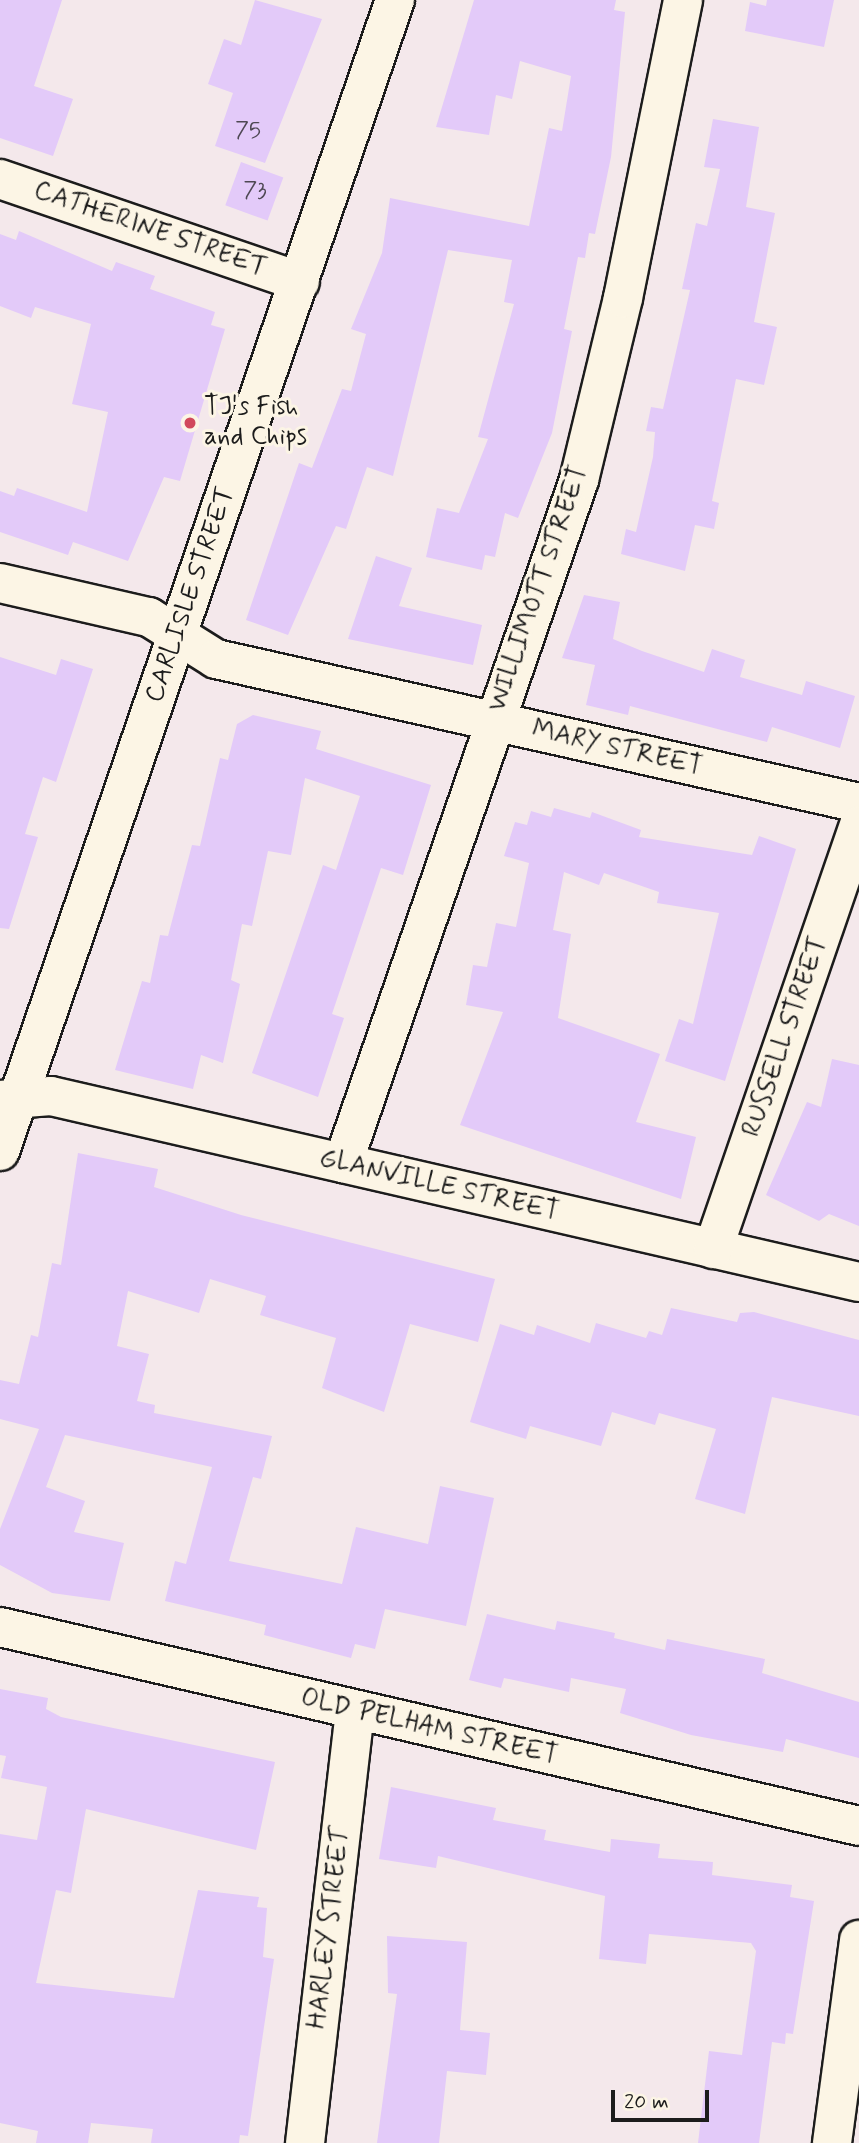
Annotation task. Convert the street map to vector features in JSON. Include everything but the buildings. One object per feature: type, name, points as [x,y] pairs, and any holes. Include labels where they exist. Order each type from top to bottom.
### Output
[{"type":"street","name":"CARLISLE STREET","points":[[0,1151],[9,1099],[176,636],[395,0]]},
{"type":"street","name":"WILLIMOTT STREET","points":[[343,1163],[579,480],[624,298],[682,0]]},
{"type":"street","name":"CATHERINE STREET","points":[[0,179],[300,282]]},
{"type":"street","name":"MARY STREET","points":[[0,583],[149,617],[205,656],[859,803]]},
{"type":"street","name":"RUSSELL STREET","points":[[713,1249],[859,825]]},
{"type":"street","name":"GLANVILLE STREET","points":[[9,1099],[51,1096],[859,1282]]},
{"type":"street","name":"OLD PELHAM STREET","points":[[0,1627],[355,1712],[859,1826]]},
{"type":"street","name":"HARLEY STREET","points":[[305,2143],[355,1712]]},
{"type":"street","points":[[832,2143],[859,1940]]},
{"type":"place","name":"TJ's Fish and Chips","points":[[190,423]]}]
